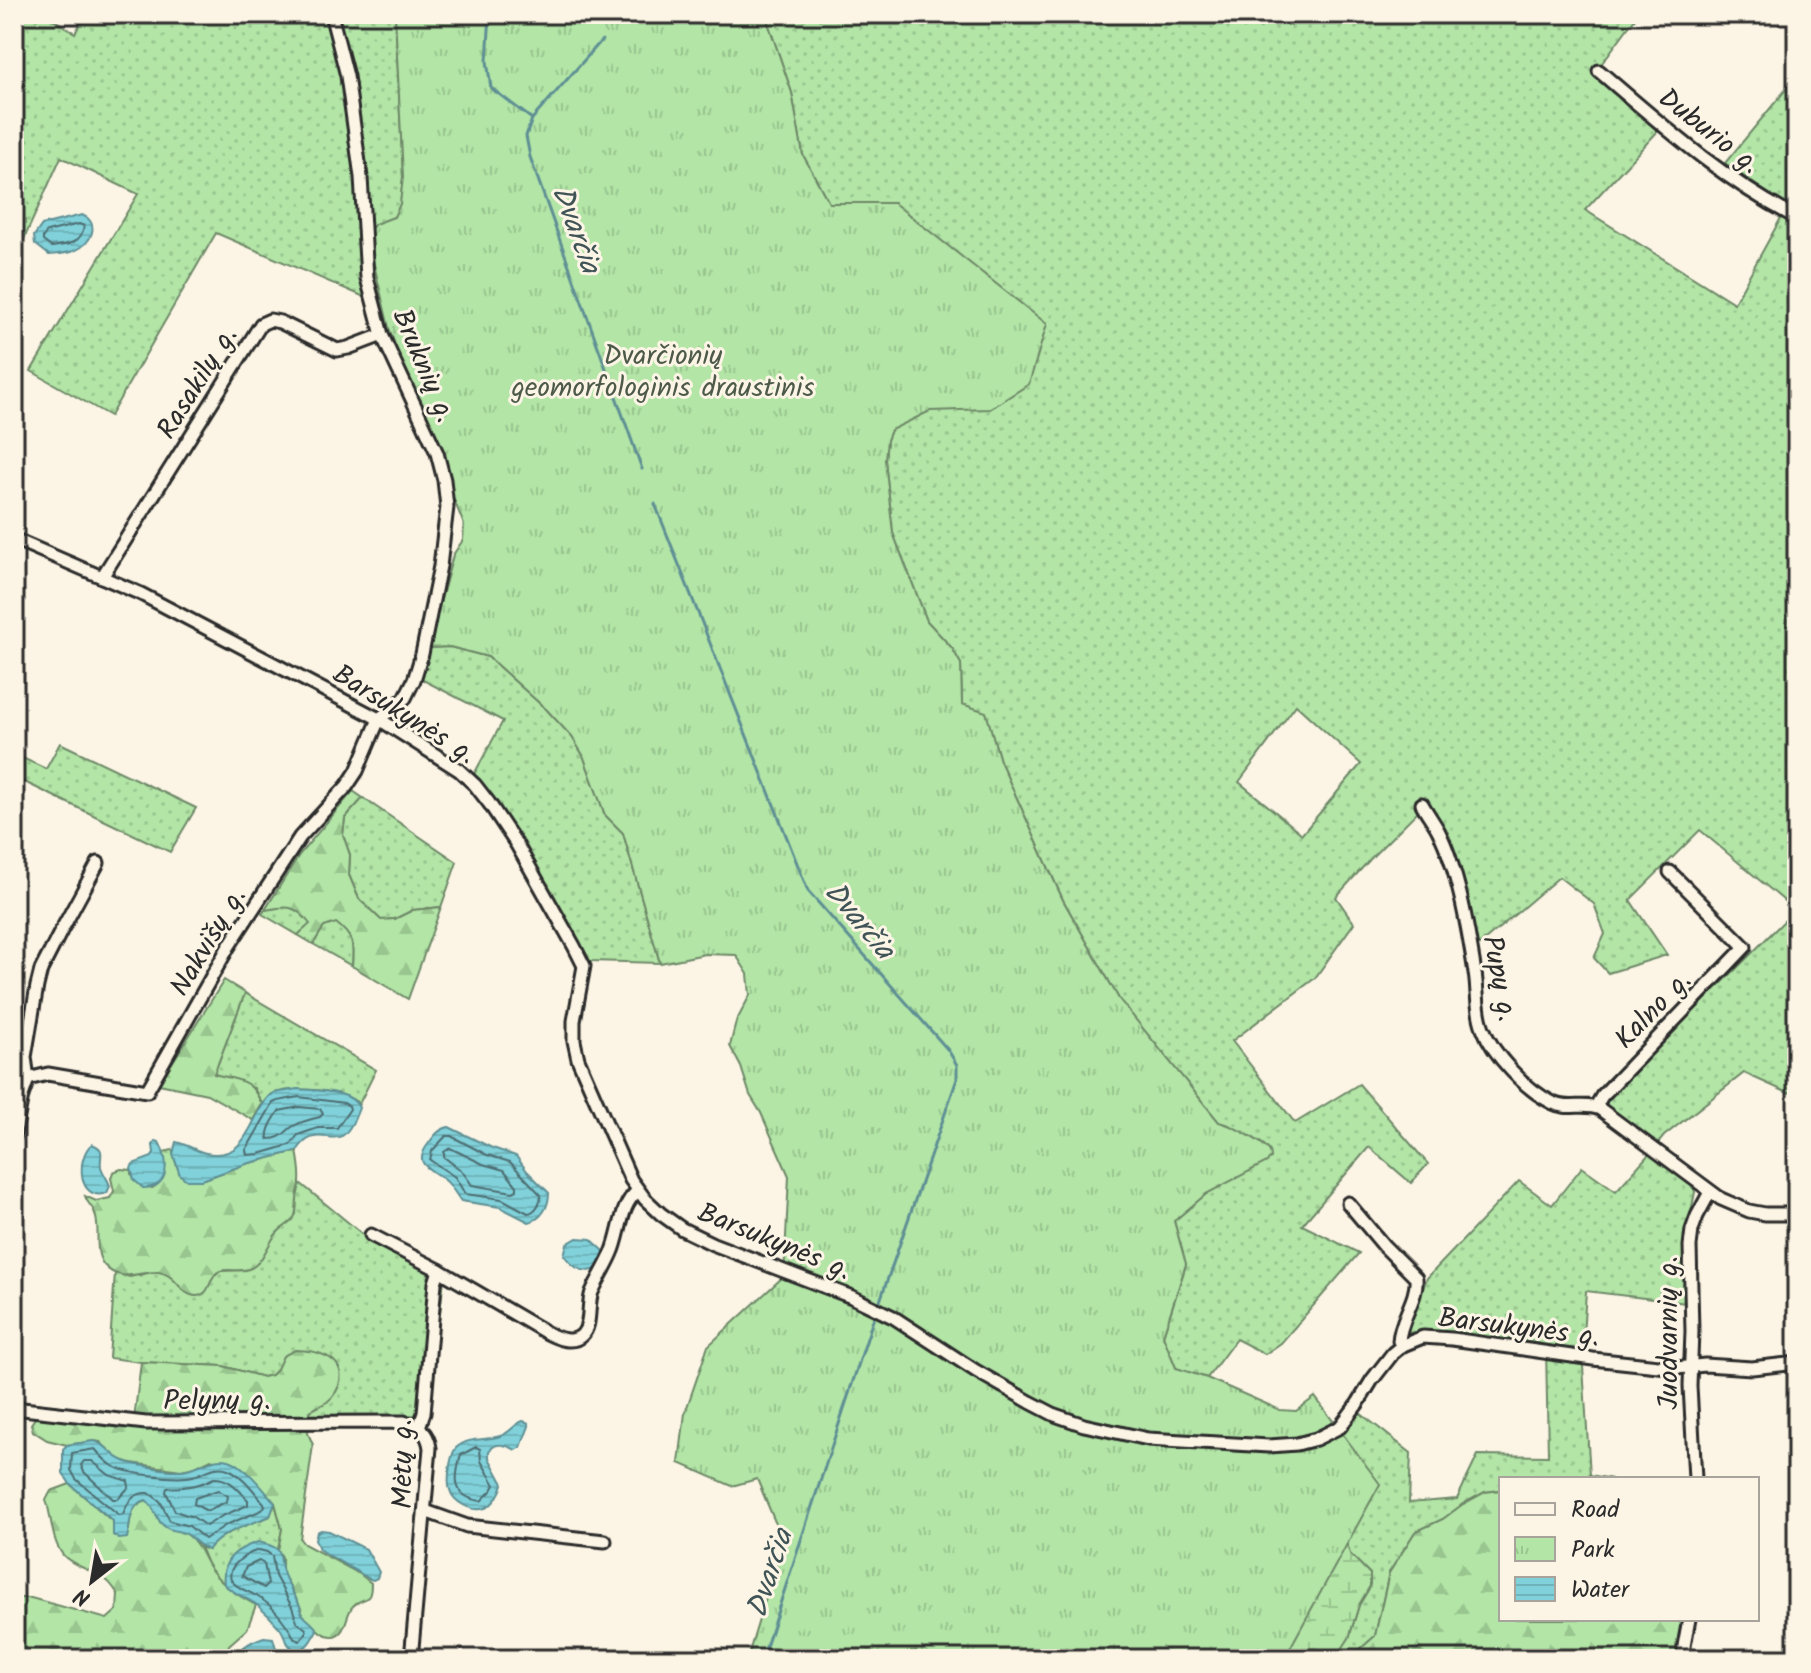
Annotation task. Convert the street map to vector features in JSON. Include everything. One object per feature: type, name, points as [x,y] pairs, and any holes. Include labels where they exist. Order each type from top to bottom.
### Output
[{"type":"street","name":"Bruknių g.","points":[[331,14],[347,76],[361,177],[367,278],[382,335],[437,453],[447,507],[440,566],[414,680],[405,698],[379,719]]},
{"type":"street","name":"Duburio g.","points":[[1599,71],[1723,174],[1762,200],[1797,218]]},
{"type":"street","name":"Rasakilų g.","points":[[102,577],[261,324],[270,320],[280,322],[337,350],[382,335]]},
{"type":"street","name":"Barsukynės g.","points":[[14,539],[141,594],[379,719],[459,770],[475,785],[517,845],[584,966],[574,1021],[578,1059],[638,1191],[682,1229],[713,1244],[852,1297],[893,1317],[976,1371],[1055,1415],[1084,1425],[1148,1439],[1269,1446],[1297,1444],[1340,1427],[1384,1363],[1412,1340],[1432,1337],[1639,1365],[1752,1368],[1797,1363]]},
{"type":"street","name":"Nakvišų g.","points":[[28,1079],[48,1074],[147,1091],[229,946],[300,837],[357,771],[379,719]]},
{"type":"street","name":"Pupų g.","points":[[1422,804],[1438,830],[1459,892],[1476,976],[1480,1018],[1491,1044],[1524,1084],[1541,1097],[1561,1107],[1596,1106]]},
{"type":"street","points":[[14,1137],[28,1079],[25,1057],[41,970],[98,863]]},
{"type":"street","name":"Kalno g.","points":[[1596,1106],[1612,1085],[1745,947],[1670,872]]},
{"type":"street","points":[[1596,1106],[1710,1192],[1734,1206],[1765,1214],[1797,1214]]},
{"type":"street","points":[[371,1235],[439,1270],[547,1333],[563,1339],[577,1338],[587,1327],[592,1292],[616,1244],[626,1205],[638,1191]]},
{"type":"street","name":"Juodvarnių g.","points":[[1695,1477],[1690,1386],[1690,1246],[1697,1216],[1710,1192]]},
{"type":"street","points":[[1348,1203],[1416,1278],[1416,1287],[1400,1330],[1399,1341],[1403,1345]]},
{"type":"street","name":"Mėtų g.","points":[[411,1659],[430,1448],[427,1436],[419,1427],[424,1413],[435,1283],[439,1270]]},
{"type":"street","name":"Pelynų g.","points":[[14,1408],[146,1423],[404,1422],[419,1427]]},
{"type":"street","points":[[425,1511],[467,1526],[605,1541]]},
{"type":"street","points":[[1684,1659],[1689,1621]]},
{"type":"green space","points":[[14,14],[45,14],[75,33],[86,14],[395,14],[403,177],[400,205],[394,217],[375,224],[372,256],[383,305],[216,233],[110,416],[31,371],[138,194],[61,157],[14,261],[14,211],[17,205],[14,201],[14,75],[21,63],[14,58]]},
{"type":"green space","name":"Dvarčionių geomorfologinis draustinis","points":[[395,14],[765,14],[792,93],[803,155],[829,203],[894,203],[1047,324],[1029,384],[990,409],[930,411],[891,430],[885,460],[893,533],[927,621],[952,648],[961,664],[962,704],[986,712],[1000,761],[1063,900],[1119,999],[1219,1122],[1254,1139],[1270,1153],[1271,1158],[1267,1162],[1206,1194],[1174,1221],[1186,1264],[1163,1336],[1176,1368],[1280,1410],[1296,1411],[1315,1397],[1380,1484],[1284,1659],[747,1659],[783,1541],[757,1479],[732,1486],[679,1463],[685,1413],[708,1346],[784,1276],[789,1176],[730,1046],[736,1022],[750,995],[748,974],[736,955],[705,954],[660,963],[623,833],[605,815],[583,755],[572,737],[488,657],[450,647],[428,648],[453,555],[463,540],[464,525],[453,497],[444,455],[401,362],[389,328],[372,256],[371,229],[375,224],[394,217],[400,204],[403,177]]},
{"type":"green space","points":[[765,14],[1638,14],[1594,74],[1658,131],[1585,210],[1734,303],[1787,207],[1725,163],[1797,76],[1797,1091],[1788,1093],[1744,1073],[1664,1136],[1651,1152],[1691,1182],[1695,1192],[1686,1236],[1687,1303],[1586,1291],[1582,1351],[1590,1475],[1601,1477],[1499,1477],[1499,1490],[1485,1492],[1443,1519],[1415,1532],[1389,1573],[1375,1636],[1349,1659],[1330,1659],[1349,1638],[1359,1605],[1370,1587],[1370,1574],[1350,1554],[1300,1522],[1351,1406],[1411,1453],[1409,1503],[1457,1499],[1478,1455],[1548,1456],[1546,1347],[1437,1331],[1406,1333],[1427,1278],[1519,1181],[1552,1205],[1582,1167],[1616,1191],[1650,1153],[1607,1106],[1607,1098],[1795,910],[1700,830],[1630,900],[1667,955],[1608,973],[1594,958],[1605,934],[1594,904],[1559,877],[1478,946],[1446,839],[1425,804],[1336,897],[1354,923],[1315,978],[1232,1041],[1295,1123],[1359,1084],[1428,1164],[1411,1183],[1369,1147],[1302,1225],[1359,1253],[1281,1343],[1265,1354],[1236,1339],[1207,1378],[1176,1368],[1163,1336],[1186,1265],[1174,1221],[1206,1194],[1270,1152],[1264,1145],[1227,1124],[1177,1136],[625,273],[1119,999],[1063,900],[1000,761],[986,713],[962,704],[961,664],[952,648],[927,621],[893,533],[885,460],[891,430],[829,203],[803,155],[792,93]],"holes":[[[1296,705],[1361,764],[1302,834],[1239,782]]]},
{"type":"green space","points":[[450,647],[488,657],[572,737],[583,755],[605,815],[623,833],[660,963],[590,961],[489,793],[473,776],[503,721],[419,678],[428,648]]},
{"type":"green space","points":[[60,743],[196,808],[170,852],[14,777],[14,754],[46,769]]},
{"type":"green space","points":[[353,791],[363,798],[345,818],[343,835],[350,855],[349,875],[359,899],[381,920],[395,919],[413,910],[441,907],[408,999],[352,966],[352,942],[336,923],[324,927],[313,944],[298,935],[310,924],[300,913],[285,907],[265,910],[299,855]]},
{"type":"green space","points":[[363,798],[457,862],[441,907],[413,910],[395,919],[381,920],[359,899],[349,875],[350,855],[343,835],[345,818]]},
{"type":"green space","points":[[287,906],[302,913],[311,924],[298,935],[262,914],[265,910]]},
{"type":"green space","points":[[336,922],[352,941],[352,966],[313,944],[324,927]]},
{"type":"green space","points":[[224,980],[245,993],[214,1074],[243,1082],[253,1089],[262,1104],[253,1120],[207,1094],[159,1084]]},
{"type":"green space","points":[[245,993],[376,1070],[359,1104],[342,1095],[303,1089],[280,1092],[262,1104],[254,1088],[214,1074]]},
{"type":"green space","points":[[173,1150],[180,1175],[202,1180],[246,1164],[297,1151],[299,1162],[300,1184],[296,1214],[292,1220],[276,1234],[255,1265],[243,1270],[216,1273],[205,1293],[196,1296],[190,1295],[163,1273],[122,1275],[104,1265],[100,1259],[96,1218],[85,1196],[96,1201],[110,1198],[114,1191],[113,1172],[121,1169],[131,1170],[131,1174],[152,1188],[162,1177],[163,1152]]},
{"type":"green space","points":[[300,1183],[366,1237],[444,1279],[430,1395],[415,1415],[308,1419],[310,1411],[327,1401],[277,1369],[263,1377],[223,1366],[109,1358],[115,1273],[130,1277],[157,1271],[174,1278],[189,1294],[221,1271],[246,1270],[258,1262],[275,1235],[296,1214]]},
{"type":"green space","points":[[295,1350],[326,1356],[333,1360],[340,1372],[337,1390],[327,1402],[310,1411],[308,1433],[313,1445],[300,1539],[371,1583],[368,1597],[353,1606],[343,1629],[331,1636],[323,1634],[304,1618],[282,1572],[282,1557],[278,1550],[282,1529],[275,1503],[246,1471],[211,1459],[181,1470],[131,1463],[118,1459],[100,1442],[67,1445],[47,1440],[33,1431],[31,1424],[35,1418],[47,1417],[133,1428],[141,1362],[223,1366],[263,1377],[271,1375],[283,1356]]},
{"type":"green space","points":[[70,1484],[113,1522],[113,1535],[129,1530],[133,1511],[138,1504],[147,1500],[154,1506],[160,1522],[192,1539],[222,1582],[256,1605],[247,1629],[229,1645],[224,1659],[14,1659],[14,1598],[31,1598],[107,1619],[117,1610],[118,1594],[111,1585],[67,1559],[56,1542],[46,1500],[51,1491]]},
{"type":"green space","points":[[1499,1490],[1499,1621],[1684,1621],[1678,1659],[1349,1659],[1375,1636],[1389,1573],[1415,1532],[1443,1519],[1485,1492]]},
{"type":"green space","points":[[275,1503],[282,1529],[278,1550],[259,1545],[237,1552],[225,1568],[224,1584],[209,1569],[200,1547],[208,1550],[228,1533],[270,1516]]},
{"type":"green space","points":[[1347,1543],[1350,1554],[1370,1574],[1370,1586],[1359,1605],[1349,1638],[1330,1659],[1282,1659]]},
{"type":"water","points":[[82,215],[91,223],[92,233],[81,247],[49,255],[35,244],[34,236],[42,225]]},
{"type":"water","points":[[298,1089],[333,1092],[355,1102],[359,1108],[345,1134],[337,1138],[315,1137],[303,1143],[297,1151],[246,1164],[202,1180],[187,1180],[180,1175],[173,1154],[176,1142],[206,1153],[230,1151],[245,1137],[268,1097]]},
{"type":"water","points":[[449,1127],[516,1156],[549,1193],[548,1203],[541,1215],[529,1222],[500,1207],[461,1201],[448,1183],[425,1166],[422,1157],[431,1140]]},
{"type":"water","points":[[155,1141],[159,1142],[165,1157],[165,1172],[159,1183],[143,1188],[134,1180],[131,1168],[133,1164],[152,1157]]},
{"type":"water","points":[[92,1144],[101,1151],[101,1167],[110,1186],[107,1193],[90,1191],[82,1177],[83,1158]]},
{"type":"water","points":[[577,1238],[591,1239],[604,1251],[602,1262],[594,1270],[577,1268],[564,1255],[567,1244]]},
{"type":"water","points":[[523,1421],[529,1426],[521,1447],[516,1450],[498,1445],[489,1451],[489,1458],[503,1484],[494,1501],[480,1509],[469,1508],[459,1502],[449,1484],[451,1461],[456,1448],[467,1441],[503,1435]]},
{"type":"water","points":[[94,1441],[124,1461],[162,1469],[187,1469],[216,1459],[229,1460],[248,1472],[275,1503],[270,1516],[228,1533],[208,1550],[185,1533],[164,1526],[146,1500],[133,1510],[127,1538],[119,1539],[113,1535],[113,1521],[70,1484],[63,1473],[63,1449],[67,1445]]},
{"type":"water","points":[[321,1530],[366,1549],[379,1572],[377,1578],[370,1579],[319,1549],[315,1539]]},
{"type":"water","points":[[258,1542],[278,1550],[284,1575],[302,1613],[317,1630],[302,1649],[291,1648],[280,1628],[263,1610],[224,1584],[225,1568],[232,1556]]},
{"type":"water","points":[[264,1637],[273,1638],[279,1659],[235,1659],[243,1648]]},
{"type":"waterway","name":"Dvarčia","points":[[490,14],[487,61],[491,88],[532,119],[526,136],[530,157],[642,469]]},
{"type":"waterway","points":[[609,24],[610,14]]},
{"type":"waterway","points":[[533,118],[602,40]]},
{"type":"waterway","name":"Dvarčia","points":[[655,504],[808,891],[948,1050],[957,1065],[957,1079],[880,1301]]},
{"type":"waterway","name":"Dvarčia","points":[[762,1659],[874,1317]]}]
